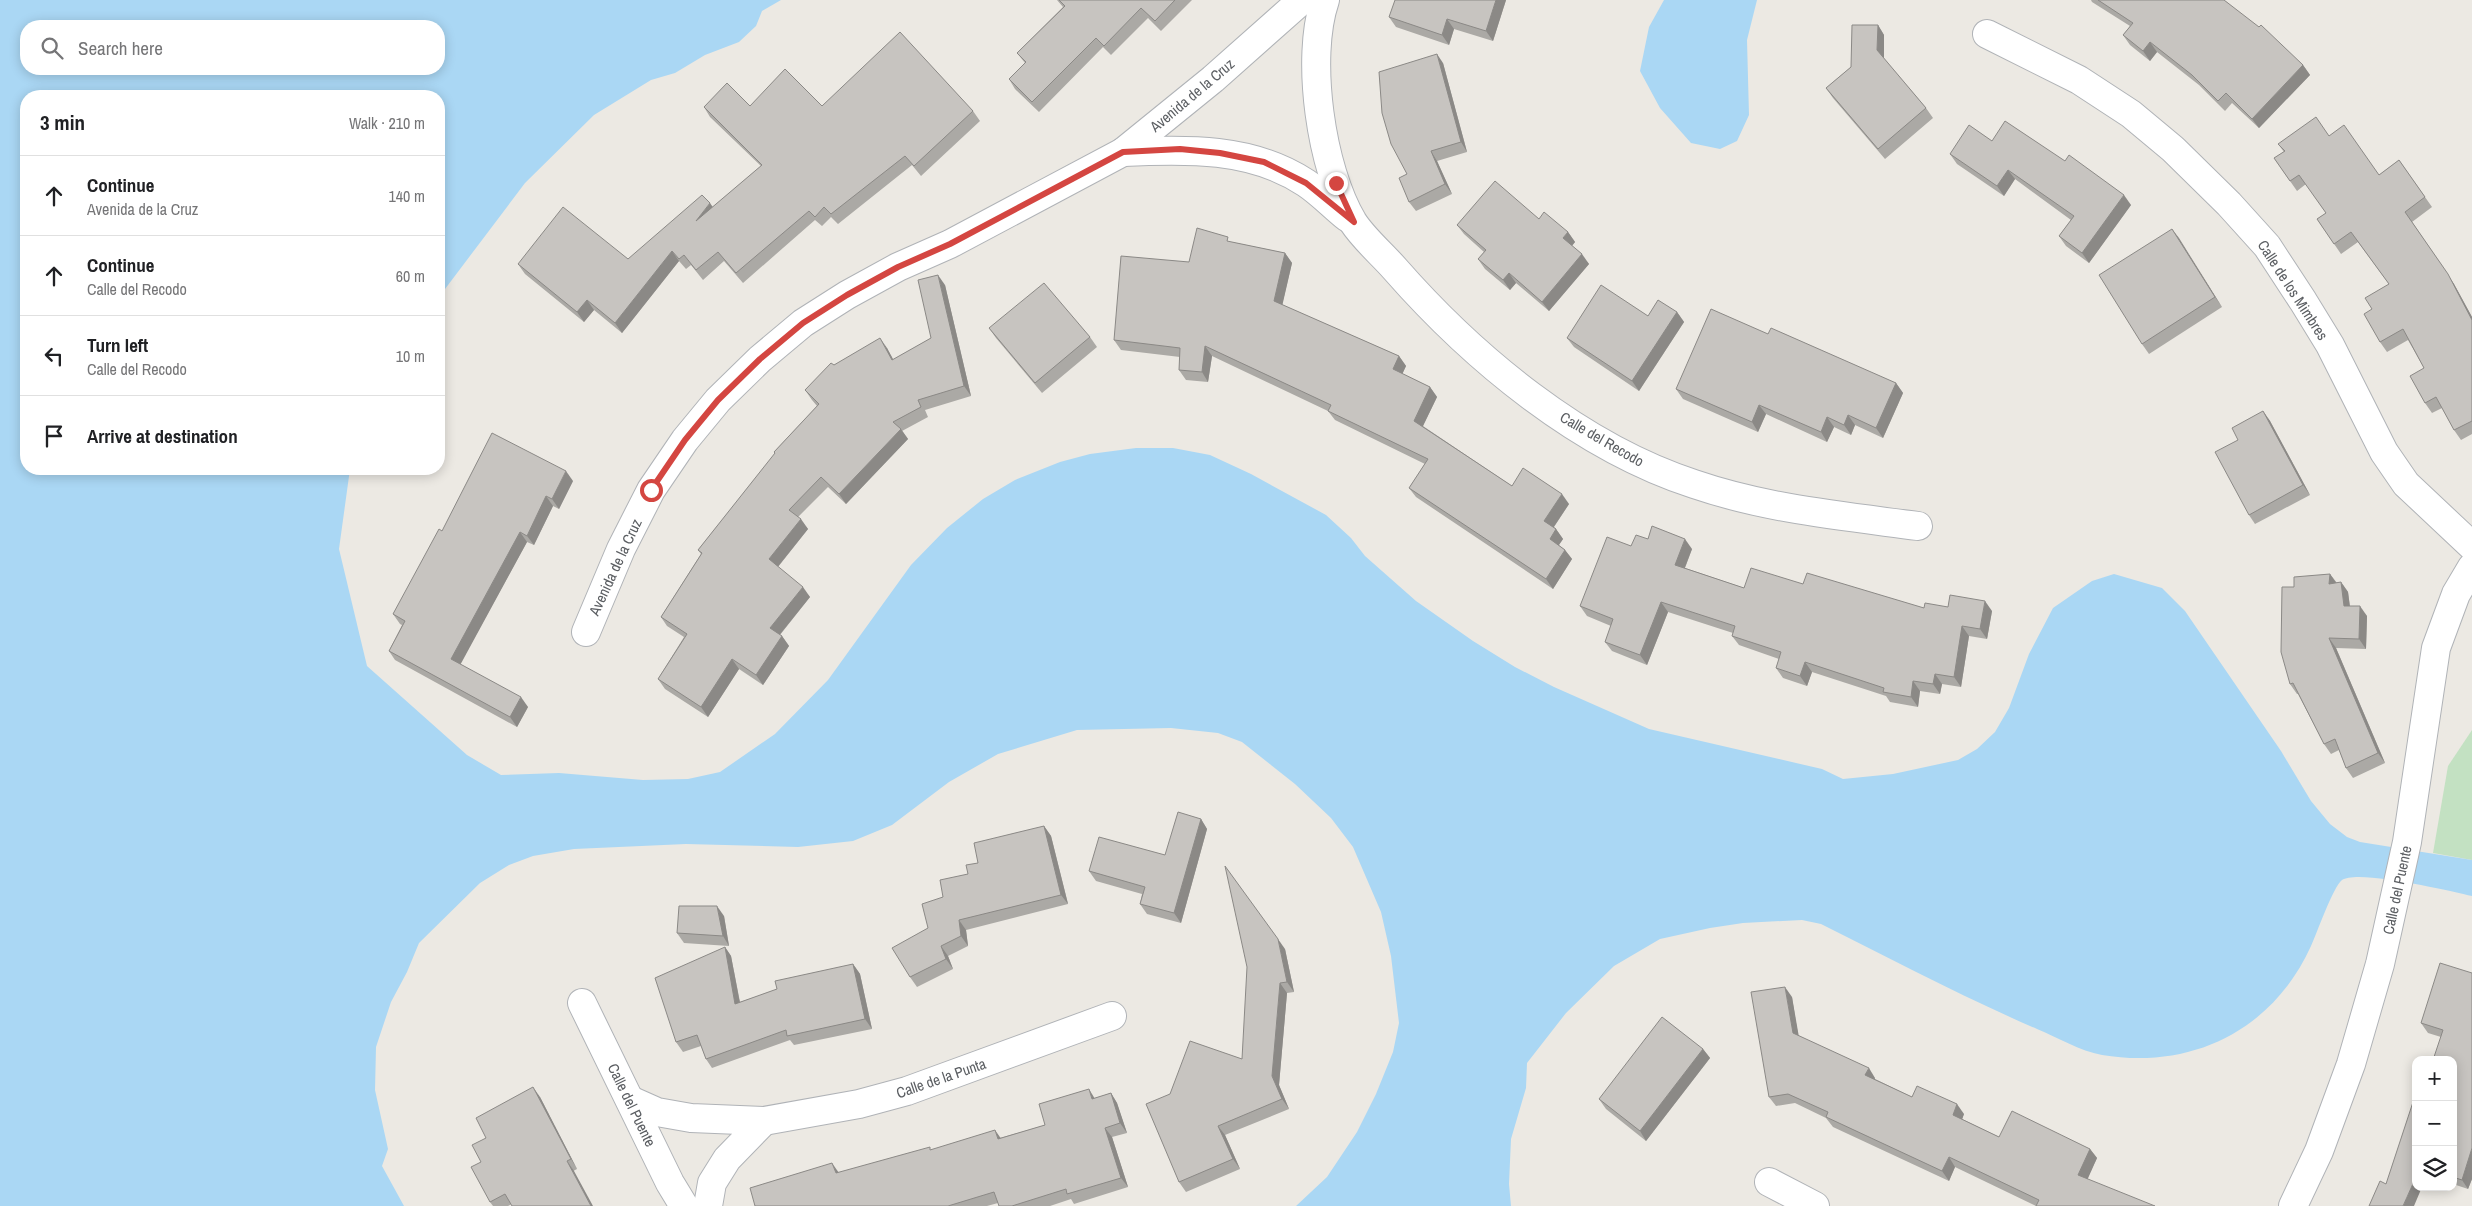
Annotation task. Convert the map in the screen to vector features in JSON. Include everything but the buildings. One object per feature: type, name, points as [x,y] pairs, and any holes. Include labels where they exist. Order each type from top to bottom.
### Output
[{"type":"street","name":"Avenida de la Cruz","points":[[586,632],[622,549],[651,490],[685,440],[718,400],[760,359],[803,323],[847,295],[898,267],[950,244],[1123,152],[1213,79],[1302,0]]},
{"type":"street","name":"Calle del Recodo","points":[[1325,0],[1320,14],[1316,56],[1317,90],[1326,148],[1336,183],[1354,222]]},
{"type":"street","name":"Calle de los Mimbres","points":[[1987,34],[2079,80],[2131,114],[2173,149],[2229,204],[2267,246],[2303,302],[2330,346],[2384,452],[2406,484],[2472,546]]},
{"type":"street","name":"Calle del Recodo","points":[[1123,152],[1180,149],[1220,153],[1264,162],[1306,183],[1354,222],[1432,311],[1507,376],[1574,426],[1630,458],[1693,484],[1772,506],[1918,526]]},
{"type":"street","name":"Calle del Puente","points":[[2293,1206],[2319,1151],[2351,1064],[2380,964],[2398,892],[2407,842],[2436,648],[2456,594],[2472,567]]},
{"type":"street","name":"Calle del Puente","points":[[582,1002],[670,1183],[684,1206]]},
{"type":"street","name":"Calle de la Punta","points":[[630,1100],[657,1112],[691,1118],[764,1121],[859,1104],[907,1091],[1112,1016]]},
{"type":"street","points":[[708,1206],[712,1183],[727,1159],[764,1121]]},
{"type":"street","points":[[1769,1182],[1814,1206]]},
{"type":"green space","points":[[2472,730],[2472,860],[2433,853],[2448,766]]},
{"type":"water","points":[[0,0],[781,0],[762,11],[756,26],[739,42],[705,55],[675,73],[651,80],[594,115],[525,183],[445,289],[445,90],[20,90],[20,475],[349,475],[339,549],[367,666],[467,755],[501,775],[559,773],[643,780],[688,779],[720,772],[775,734],[828,680],[911,565],[947,528],[983,499],[1015,480],[1060,462],[1090,454],[1136,448],[1173,448],[1210,455],[1251,474],[1326,515],[1351,538],[1365,556],[1416,601],[1473,641],[1515,667],[1554,687],[1649,729],[1822,769],[1843,779],[1893,774],[1958,760],[1977,749],[1995,732],[2009,708],[2029,654],[2053,608],[2092,581],[2114,574],[2162,588],[2185,611],[2281,751],[2311,801],[2330,824],[2347,837],[2360,842],[2472,860],[2472,896],[2384,879],[2351,877],[2342,880],[2334,891],[2311,946],[2295,975],[2275,1001],[2252,1021],[2226,1038],[2198,1049],[2167,1056],[2135,1058],[2102,1055],[2069,1044],[1928,978],[1821,924],[1802,920],[1743,923],[1660,939],[1614,966],[1566,1013],[1527,1063],[1526,1088],[1511,1139],[1509,1184],[1511,1206],[1296,1206],[1327,1177],[1357,1132],[1376,1094],[1393,1052],[1399,1023],[1391,956],[1381,912],[1353,847],[1331,818],[1295,784],[1242,742],[1218,733],[1171,728],[1077,730],[998,754],[949,782],[892,825],[853,841],[798,847],[686,844],[574,849],[533,856],[509,865],[480,883],[419,943],[407,972],[391,1002],[376,1047],[375,1090],[388,1149],[382,1166],[404,1206],[0,1206]]},
{"type":"water","points":[[1664,0],[1757,0],[1747,40],[1749,115],[1737,141],[1720,149],[1691,143],[1660,108],[1640,71],[1649,27]]},
{"type":"route","points":[[651,490],[685,440],[718,400],[760,359],[803,323],[847,295],[898,267],[950,244],[1123,152],[1180,149],[1220,153],[1264,162],[1306,183],[1354,222],[1336,183]]}]
